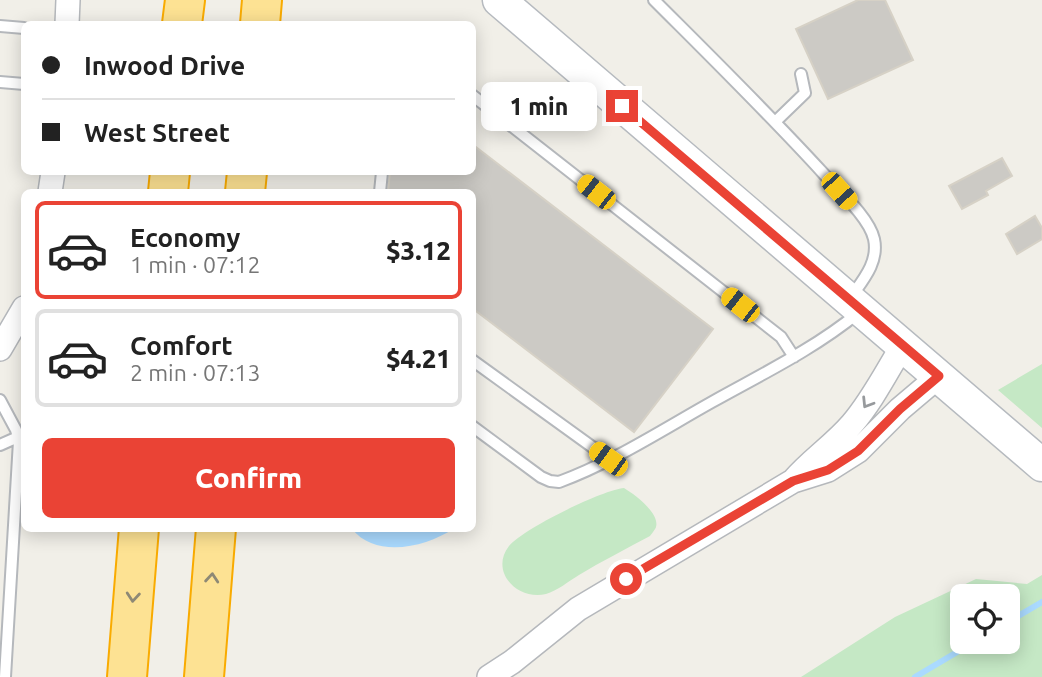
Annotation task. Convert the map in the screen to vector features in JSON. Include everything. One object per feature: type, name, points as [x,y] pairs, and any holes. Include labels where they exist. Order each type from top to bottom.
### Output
[{"type":"highway","points":[[183,21],[185,0]]},
{"type":"highway","points":[[260,21],[262,0]]},
{"type":"highway","points":[[127,677],[139,532]]},
{"type":"highway","points":[[204,677],[216,532]]},
{"type":"main road","points":[[499,0],[1042,465]]},
{"type":"street","points":[[66,21],[68,0]]},
{"type":"street","points":[[0,349],[21,313]]},
{"type":"street","points":[[793,481],[854,422],[903,345]]},
{"type":"street","points":[[489,677],[591,600],[793,481],[828,470],[858,451],[900,409],[939,376]]},
{"type":"street","points":[[520,677],[544,636]]},
{"type":"lane","points":[[476,429],[550,481],[564,480],[608,459],[832,334],[855,304],[872,264],[874,245],[871,231],[848,201],[775,122],[654,0]]},
{"type":"lane","points":[[0,26],[21,28]]},
{"type":"lane","points":[[775,122],[805,93],[801,74]]},
{"type":"lane","points":[[0,82],[21,84]]},
{"type":"lane","points":[[476,98],[781,337],[794,357]]},
{"type":"lane","points":[[476,363],[608,459]]},
{"type":"lane","points":[[0,400],[18,437],[5,677]]},
{"type":"lane","points":[[0,446],[18,437]]},
{"type":"green space","points":[[1042,364],[1042,428],[998,390]]},
{"type":"green space","points":[[624,488],[654,516],[656,527],[650,536],[546,594],[526,593],[509,582],[502,565],[509,546],[517,539],[582,503]]},
{"type":"green space","points":[[1042,575],[1042,677],[801,677],[895,617],[950,591],[950,654],[1020,654],[1020,584],[965,584],[976,579],[1027,584]]},
{"type":"water","points":[[355,532],[448,532],[429,541],[401,547],[374,544]]},
{"type":"building","points":[[858,0],[885,0],[913,60],[828,99],[796,29]]},
{"type":"building","points":[[476,147],[713,329],[634,432],[476,311],[476,189],[388,189],[390,175],[476,175]]},
{"type":"building","points":[[1002,158],[1012,176],[986,191],[988,195],[962,209],[949,186]]},
{"type":"building","points":[[1035,216],[1042,228],[1042,239],[1017,254],[1006,234]]},
{"type":"waterway","points":[[1020,615],[1042,602]]},
{"type":"waterway","points":[[915,677],[954,654]]},
{"type":"route","points":[[622,106],[939,376],[900,409],[858,451],[843,461],[828,470],[793,481],[626,579]]}]
